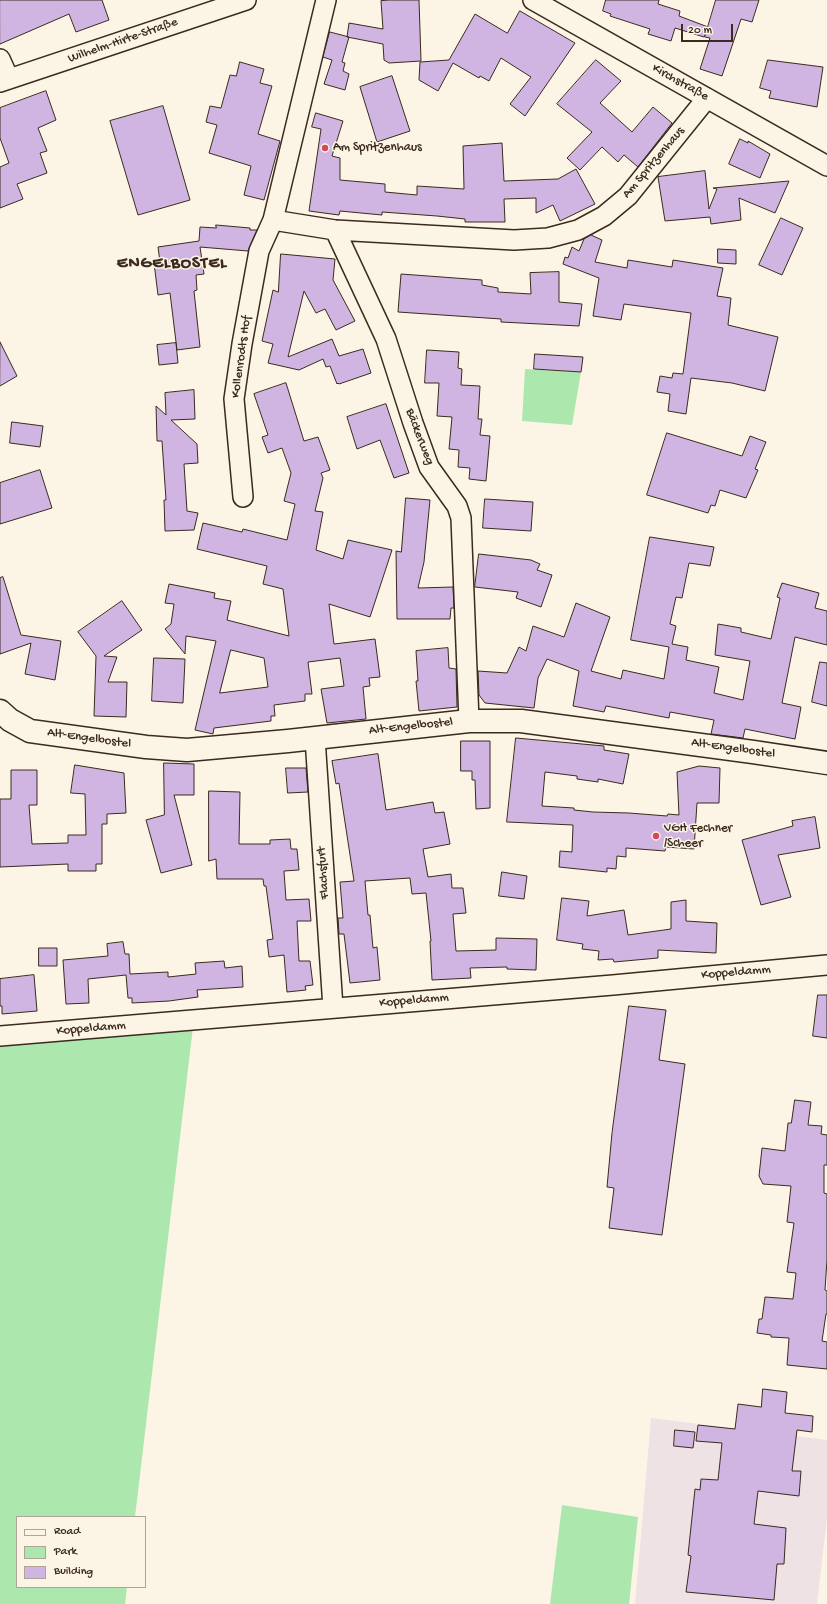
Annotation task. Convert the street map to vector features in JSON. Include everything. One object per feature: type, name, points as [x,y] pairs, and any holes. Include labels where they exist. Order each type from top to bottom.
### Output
[{"type":"street","name":"Wilhelm-Hirte-Straße","points":[[5,81],[246,0]]},
{"type":"street","points":[[273,220],[326,0]]},
{"type":"street","name":"Kirchstraße","points":[[533,0],[827,166]]},
{"type":"street","points":[[0,59],[5,81]]},
{"type":"street","name":"Am Spritzenhaus","points":[[273,220],[335,230],[514,240],[548,238],[578,230],[604,216],[628,196],[708,98]]},
{"type":"street","name":"Kollenrodts Hof","points":[[243,497],[234,399],[242,344],[259,251],[273,220]]},
{"type":"street","name":"Bäckerweg","points":[[335,230],[386,339],[412,423],[429,467],[457,506],[461,518],[469,721]]},
{"type":"street","name":"Alt-Engelbostel","points":[[3,721],[30,731],[146,747],[187,750],[469,721],[521,721],[827,763]]},
{"type":"street","name":"Flachsfurt","points":[[315,738],[333,1008]]},
{"type":"street","name":"Koppeldamm","points":[[0,1036],[613,985],[827,965]]},
{"type":"shaded area","points":[[651,1418],[827,1440],[827,1518],[817,1604],[635,1604]]},
{"type":"green space","points":[[525,369],[581,372],[572,425],[522,421]]},
{"type":"green space","points":[[193,1027],[135,1516],[16,1516],[16,1588],[127,1588],[125,1604],[0,1604],[0,1041]]},
{"type":"green space","points":[[562,1505],[638,1517],[629,1604],[550,1604]]},
{"type":"building","points":[[0,0],[102,0],[109,20],[76,32],[69,14],[0,44]]},
{"type":"building","points":[[419,0],[421,61],[389,63],[384,60],[383,44],[347,37],[349,23],[383,29],[381,1]]},
{"type":"building","points":[[606,0],[659,0],[658,4],[680,11],[679,16],[708,27],[704,37],[675,28],[671,41],[648,34],[650,29],[610,16],[611,14],[603,11]]},
{"type":"building","points":[[716,0],[759,0],[752,22],[741,19],[722,76],[700,69],[710,38],[705,37]]},
{"type":"building","points":[[520,11],[575,43],[525,116],[510,104],[531,77],[501,58],[489,81],[480,76],[479,78],[453,63],[438,91],[419,80],[420,62],[449,60],[475,14],[507,33]]},
{"type":"building","points":[[330,32],[349,37],[342,62],[345,63],[343,71],[349,74],[345,90],[324,84],[332,60],[323,57]]},
{"type":"building","points":[[596,60],[621,81],[600,103],[632,132],[653,107],[672,123],[638,167],[624,155],[618,162],[602,147],[580,170],[567,158],[592,132],[557,104]]},
{"type":"building","points":[[768,60],[823,67],[817,107],[769,98],[771,91],[760,88]]},
{"type":"building","points":[[240,62],[264,69],[260,83],[272,86],[258,134],[280,141],[264,200],[244,195],[251,166],[209,153],[217,125],[206,122],[210,106],[221,108],[230,75],[236,76]]},
{"type":"building","points":[[392,76],[410,131],[377,142],[360,87]]},
{"type":"building","points":[[46,91],[56,120],[38,128],[47,151],[40,153],[47,173],[17,184],[23,199],[0,208],[0,167],[9,163],[0,138],[0,108]]},
{"type":"building","points":[[163,106],[190,200],[138,215],[110,121]]},
{"type":"building","points":[[316,113],[343,121],[332,156],[340,158],[340,180],[385,184],[385,192],[417,195],[417,186],[464,189],[463,146],[502,143],[504,181],[558,179],[576,169],[595,204],[560,221],[553,205],[536,213],[536,198],[504,199],[505,222],[465,222],[465,219],[382,212],[382,215],[340,211],[339,215],[309,211],[321,129],[312,127]]},
{"type":"building","points":[[740,139],[748,143],[748,141],[770,154],[760,178],[729,164]]},
{"type":"building","points":[[705,171],[709,209],[717,189],[713,188],[789,181],[775,213],[739,198],[741,220],[711,224],[710,217],[665,221],[658,177]]},
{"type":"building","points":[[781,218],[803,228],[782,275],[759,265]]},
{"type":"building","points":[[216,225],[257,230],[248,251],[200,247],[204,274],[196,275],[197,290],[194,291],[200,347],[177,350],[170,293],[158,295],[154,263],[160,262],[158,247],[199,241],[200,227],[216,228]]},
{"type":"building","points":[[591,235],[602,240],[595,262],[627,268],[628,260],[672,267],[673,260],[723,268],[717,296],[731,298],[728,325],[778,337],[765,391],[732,383],[691,378],[686,414],[668,411],[670,394],[657,392],[660,376],[672,378],[673,373],[683,374],[691,313],[624,304],[621,320],[593,316],[599,278],[563,264],[565,257],[568,258],[572,247],[579,251],[584,239]]},
{"type":"building","points":[[718,249],[736,250],[736,264],[718,263]]},
{"type":"building","points":[[281,254],[335,259],[333,280],[355,321],[336,330],[325,309],[316,313],[304,291],[288,357],[332,339],[339,356],[363,349],[371,373],[337,384],[330,366],[326,367],[323,359],[299,370],[268,363],[273,344],[262,341],[273,290],[278,292]]},
{"type":"building","points":[[559,272],[559,302],[582,304],[579,326],[501,322],[501,319],[398,312],[401,274],[482,280],[482,285],[498,288],[498,292],[531,294],[530,273]]},
{"type":"building","points":[[0,342],[17,376],[0,386]]},
{"type":"building","points":[[176,343],[178,363],[159,365],[157,345]]},
{"type":"building","points":[[427,350],[459,352],[458,368],[462,369],[461,385],[480,386],[478,419],[482,419],[480,435],[490,436],[486,481],[469,479],[470,468],[458,467],[459,450],[449,449],[452,417],[437,416],[439,383],[425,383]]},
{"type":"building","points":[[535,354],[583,357],[581,372],[534,369]]},
{"type":"building","points":[[286,383],[304,441],[318,437],[330,470],[321,473],[323,478],[315,511],[323,512],[316,550],[343,559],[348,540],[392,550],[370,617],[329,604],[334,644],[375,639],[380,677],[369,678],[370,686],[363,687],[366,719],[327,723],[321,689],[344,686],[340,658],[308,662],[312,694],[305,694],[305,701],[274,705],[275,716],[271,716],[271,721],[214,728],[213,734],[195,730],[216,641],[186,636],[185,654],[165,629],[171,624],[174,604],[165,603],[169,584],[215,593],[214,598],[231,601],[227,620],[289,636],[283,589],[263,584],[267,566],[197,549],[203,523],[242,532],[243,529],[287,540],[295,504],[284,501],[291,473],[282,448],[268,453],[262,437],[268,435],[254,394]],"holes":[[[231,650],[264,658],[268,687],[220,693]]]},
{"type":"building","points":[[194,390],[195,419],[171,420],[197,444],[198,463],[184,464],[187,511],[198,513],[194,530],[165,531],[164,500],[166,500],[162,441],[157,441],[156,406],[166,415],[165,393]]},
{"type":"building","points":[[386,404],[409,473],[394,478],[380,440],[357,449],[347,417]]},
{"type":"building","points":[[12,422],[43,426],[40,447],[10,443]]},
{"type":"building","points":[[667,433],[742,456],[750,436],[766,442],[755,469],[758,470],[746,498],[720,490],[715,506],[711,505],[708,513],[647,495]]},
{"type":"building","points":[[40,470],[52,508],[0,524],[0,483]]},
{"type":"building","points":[[406,498],[430,500],[424,562],[418,588],[453,587],[454,608],[451,608],[450,619],[397,619],[396,551],[401,552]]},
{"type":"building","points":[[485,499],[533,502],[531,531],[483,528]]},
{"type":"building","points":[[650,537],[714,547],[710,566],[689,563],[682,598],[676,597],[670,624],[676,626],[672,644],[688,647],[686,660],[719,667],[714,693],[743,700],[750,661],[715,655],[718,624],[741,628],[741,632],[771,639],[780,598],[777,597],[782,583],[819,593],[815,608],[827,611],[827,645],[795,637],[782,703],[801,707],[795,739],[745,729],[743,738],[711,734],[714,720],[670,712],[669,718],[606,706],[604,712],[573,706],[579,671],[547,659],[538,678],[534,708],[485,703],[479,695],[478,671],[507,673],[519,647],[526,651],[533,626],[564,637],[576,603],[610,617],[591,671],[621,679],[623,670],[664,679],[669,647],[631,640]]},
{"type":"building","points":[[479,554],[531,560],[540,564],[537,570],[552,575],[541,607],[516,598],[518,592],[475,587]]},
{"type":"building","points":[[3,577],[21,635],[61,641],[55,680],[25,674],[31,643],[0,654],[0,578]]},
{"type":"building","points":[[122,601],[142,630],[104,656],[117,657],[108,682],[127,682],[126,717],[94,716],[96,656],[78,632]]},
{"type":"building","points":[[448,648],[449,668],[456,669],[457,707],[419,711],[416,681],[418,681],[416,651]]},
{"type":"building","points":[[154,658],[185,659],[183,703],[152,701]]},
{"type":"building","points":[[820,662],[827,663],[827,706],[812,702]]},
{"type":"building","points":[[516,738],[604,746],[604,750],[629,754],[623,784],[598,779],[598,782],[577,779],[577,776],[545,772],[542,806],[574,808],[574,810],[593,812],[667,816],[668,814],[679,815],[677,772],[699,766],[720,768],[719,803],[697,803],[694,849],[666,847],[665,851],[626,848],[626,857],[617,856],[616,869],[607,868],[607,872],[559,867],[560,851],[572,852],[573,825],[507,822]]},
{"type":"building","points":[[461,741],[490,741],[490,808],[476,809],[475,780],[472,780],[472,771],[461,771]]},
{"type":"building","points":[[378,754],[386,810],[433,802],[435,813],[444,812],[450,844],[423,849],[428,877],[451,874],[452,888],[463,888],[466,913],[453,914],[456,951],[496,950],[496,938],[537,939],[536,970],[507,969],[507,967],[470,968],[471,978],[432,980],[431,941],[426,893],[412,894],[410,878],[365,881],[373,948],[377,947],[380,980],[350,983],[344,934],[339,934],[338,918],[343,918],[340,882],[354,881],[339,783],[336,784],[332,761]]},
{"type":"building","points":[[164,763],[194,764],[194,795],[174,795],[192,865],[161,873],[146,820],[164,815]]},
{"type":"building","points":[[75,765],[124,773],[126,813],[107,814],[107,824],[102,824],[102,864],[96,864],[96,871],[68,871],[68,864],[0,867],[0,799],[11,799],[11,770],[37,770],[37,805],[29,805],[32,844],[68,843],[68,835],[86,835],[85,794],[71,793]]},
{"type":"building","points":[[286,768],[306,768],[308,792],[288,793]]},
{"type":"building","points":[[209,791],[240,792],[239,844],[270,844],[270,840],[290,839],[291,849],[297,849],[299,870],[284,871],[286,900],[309,899],[311,921],[297,921],[299,961],[310,961],[313,985],[305,986],[306,990],[287,992],[284,955],[269,957],[267,940],[273,939],[266,886],[264,886],[263,879],[217,879],[216,859],[209,861]]},
{"type":"building","points":[[815,817],[820,848],[778,855],[791,897],[761,905],[742,840],[793,826],[792,821]]},
{"type":"building","points":[[502,872],[527,876],[524,899],[499,896]]},
{"type":"building","points":[[562,898],[589,901],[587,916],[624,910],[628,935],[671,929],[671,902],[686,900],[686,921],[717,923],[716,953],[658,950],[658,958],[614,962],[613,959],[598,960],[599,951],[582,949],[583,944],[557,940]]},
{"type":"building","points":[[123,942],[125,954],[129,954],[130,974],[168,972],[168,977],[196,974],[195,963],[224,961],[225,968],[242,966],[243,987],[197,990],[198,997],[169,1001],[132,1003],[132,998],[128,998],[126,975],[88,979],[89,1003],[66,1004],[63,960],[108,956],[107,944]]},
{"type":"building","points":[[39,948],[57,948],[57,966],[39,966]]},
{"type":"building","points":[[34,975],[37,1011],[2,1014],[2,1006],[0,1006],[0,979]]},
{"type":"building","points":[[818,995],[827,995],[827,1038],[813,1036]]},
{"type":"building","points":[[629,1006],[666,1010],[659,1060],[685,1064],[662,1235],[609,1228],[614,1188],[607,1187],[612,1133]]},
{"type":"building","points":[[795,1100],[811,1102],[808,1125],[822,1126],[821,1134],[827,1135],[827,1165],[824,1165],[824,1193],[827,1194],[827,1260],[825,1290],[827,1291],[827,1314],[822,1341],[827,1342],[827,1369],[787,1365],[789,1338],[771,1337],[771,1335],[757,1333],[759,1319],[762,1319],[765,1297],[793,1299],[796,1273],[787,1272],[794,1223],[787,1222],[791,1186],[763,1184],[759,1176],[762,1148],[785,1151],[788,1123],[791,1123]]},
{"type":"building","points":[[763,1389],[787,1392],[785,1413],[813,1416],[812,1432],[797,1430],[792,1471],[801,1471],[799,1496],[758,1491],[754,1524],[786,1528],[784,1564],[777,1564],[774,1600],[686,1592],[691,1556],[688,1555],[695,1489],[700,1490],[701,1479],[718,1480],[722,1443],[696,1441],[698,1425],[735,1429],[738,1404],[761,1407]]},
{"type":"building","points":[[675,1430],[695,1432],[693,1448],[674,1446]]},
{"type":"place","name":"Am Spritzenhaus","points":[[325,148]]},
{"type":"place","name":"VGH Fechner /Scheer","points":[[656,836]]},
{"type":"district","name":"ENGELBOSTEL","points":[[172,264]]}]
